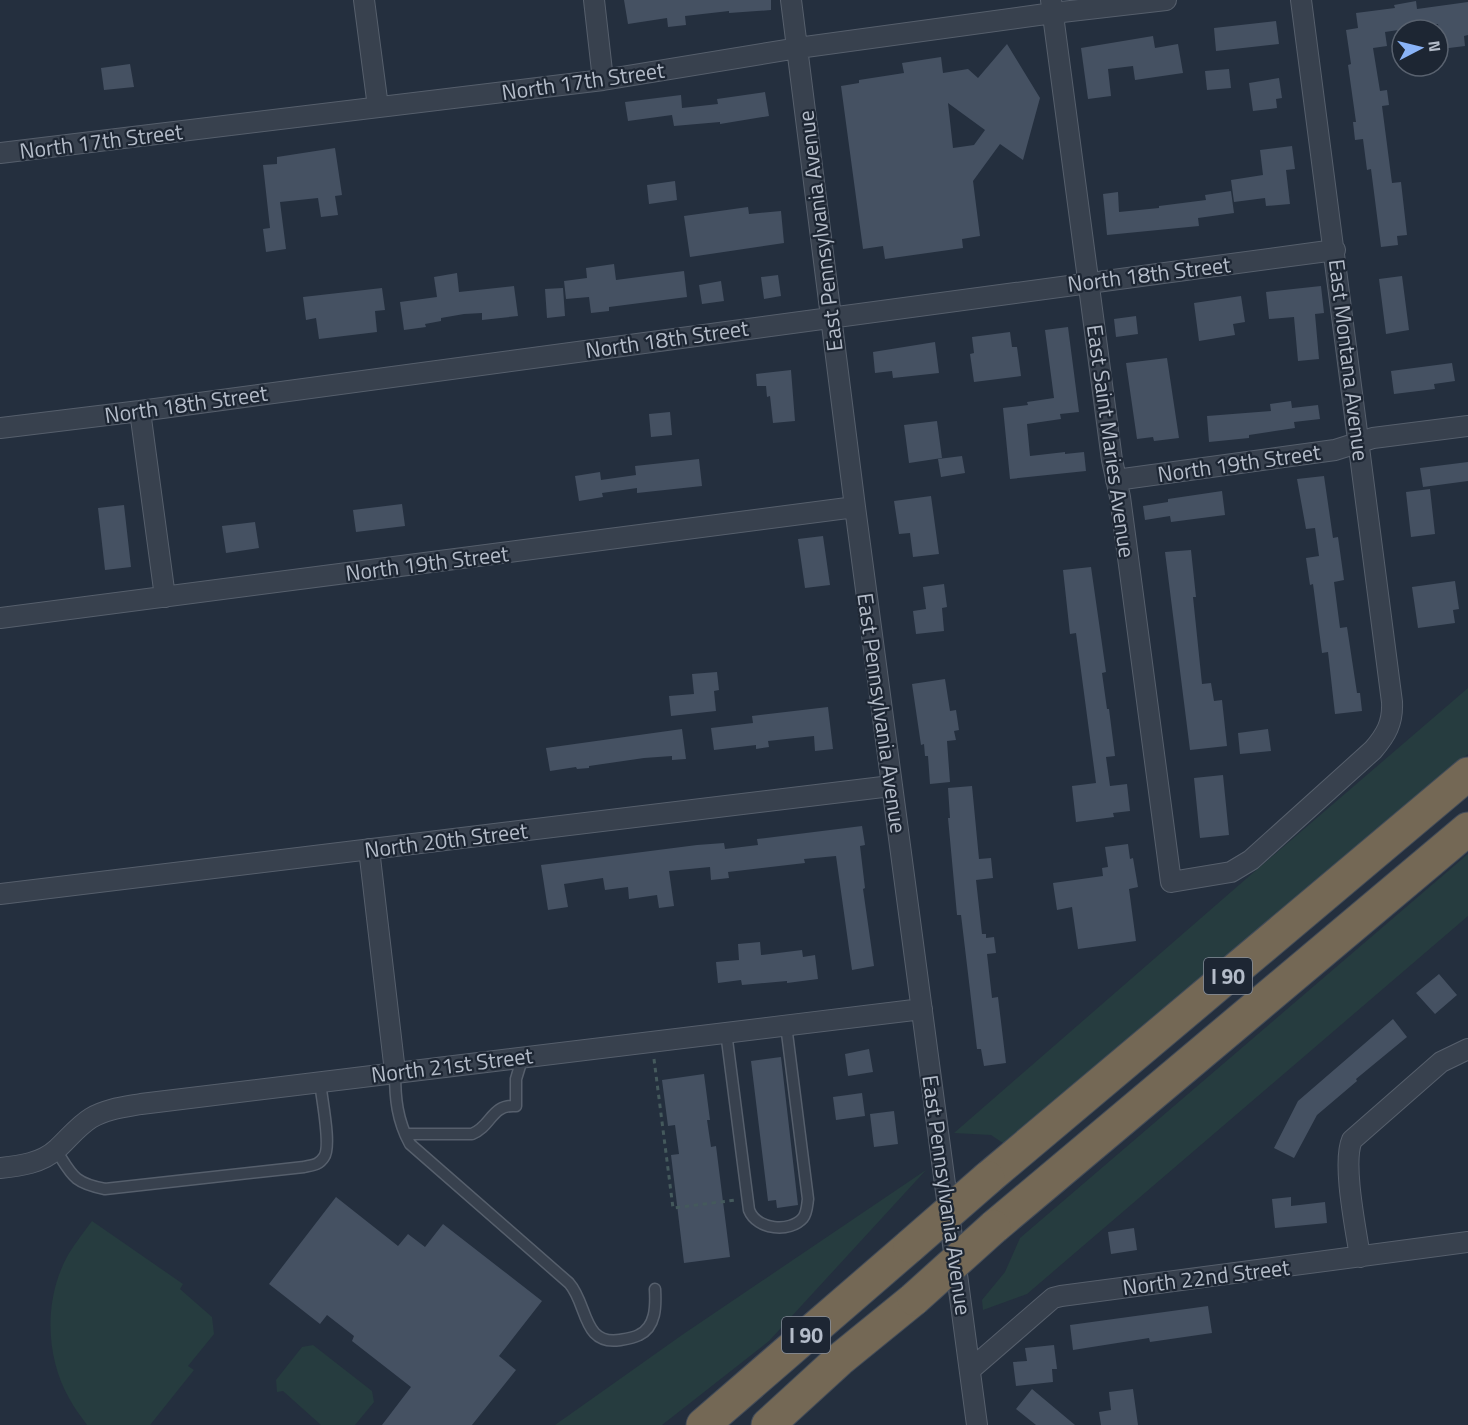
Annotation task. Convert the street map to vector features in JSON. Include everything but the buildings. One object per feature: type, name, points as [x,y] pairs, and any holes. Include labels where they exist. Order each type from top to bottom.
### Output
[{"type":"highway","name":"I 90","points":[[703,1425],[988,1178],[1468,774]]},
{"type":"highway","name":"I 90","points":[[768,1425],[839,1360],[914,1299],[994,1227],[1468,829]]},
{"type":"highway","points":[[686,1425],[816,1326]]},
{"type":"street","points":[[364,0],[378,107]]},
{"type":"street","points":[[594,0],[603,80]]},
{"type":"street","name":"East Pennsylvania Avenue","points":[[792,0],[891,786],[977,1425]]},
{"type":"street","name":"North 17th Street","points":[[0,153],[603,80],[1052,7],[1166,0]]},
{"type":"street","name":"East Montana Avenue","points":[[1171,882],[1231,872],[1251,860],[1373,750],[1384,738],[1392,720],[1392,702],[1335,250],[1301,0]]},
{"type":"street","name":"East Saint Maries Avenue","points":[[1052,7],[1171,882]]},
{"type":"street","name":"North 18th Street","points":[[0,428],[1335,250]]},
{"type":"street","points":[[140,411],[165,597]]},
{"type":"street","name":"North 19th Street","points":[[1116,480],[1335,450],[1380,437],[1468,426]]},
{"type":"street","name":"North 19th Street","points":[[0,618],[855,507]]},
{"type":"street","name":"North 20th Street","points":[[0,894],[891,786]]},
{"type":"street","points":[[369,849],[395,1072]]},
{"type":"street","name":"North 21st Street","points":[[0,1168],[40,1160],[56,1150],[84,1123],[108,1110],[141,1104],[922,1009]]},
{"type":"street","points":[[1360,1257],[1348,1165],[1348,1148],[1352,1140],[1441,1062],[1468,1049]]},
{"type":"street","name":"North 22nd Street","points":[[970,1370],[1053,1298],[1468,1242]]},
{"type":"lane","points":[[726,1032],[747,1199],[752,1218],[765,1226],[774,1227],[800,1220],[807,1210],[808,1199],[786,1025]]},
{"type":"lane","points":[[405,1134],[472,1134],[477,1132],[499,1108],[516,1106],[516,1080],[523,1056]]},
{"type":"lane","points":[[395,1072],[397,1108],[410,1144],[577,1292],[588,1324],[599,1338],[607,1341],[625,1339],[639,1335],[647,1329],[652,1323],[655,1310],[654,1289]]},
{"type":"lane","points":[[56,1150],[72,1175],[80,1182],[105,1189],[292,1169],[318,1164],[326,1155],[327,1143],[320,1081]]},
{"type":"path","points":[[654,1059],[673,1208],[747,1199]]},
{"type":"green space","points":[[1468,688],[1468,754],[1009,1147],[991,1135],[954,1133],[1239,885]]},
{"type":"green space","points":[[1468,854],[1468,916],[1027,1294],[983,1310],[982,1300],[1005,1272],[1020,1238]]},
{"type":"green space","points":[[926,1170],[769,1341],[662,1425],[555,1425],[682,1335]]},
{"type":"green space","points":[[92,1221],[183,1284],[180,1289],[212,1317],[214,1334],[188,1366],[194,1370],[150,1425],[87,1425],[69,1398],[55,1364],[50,1327],[55,1290],[68,1255]]},
{"type":"green space","points":[[313,1345],[372,1391],[374,1402],[355,1425],[321,1425],[283,1391],[277,1392],[276,1380],[302,1347]]}]
